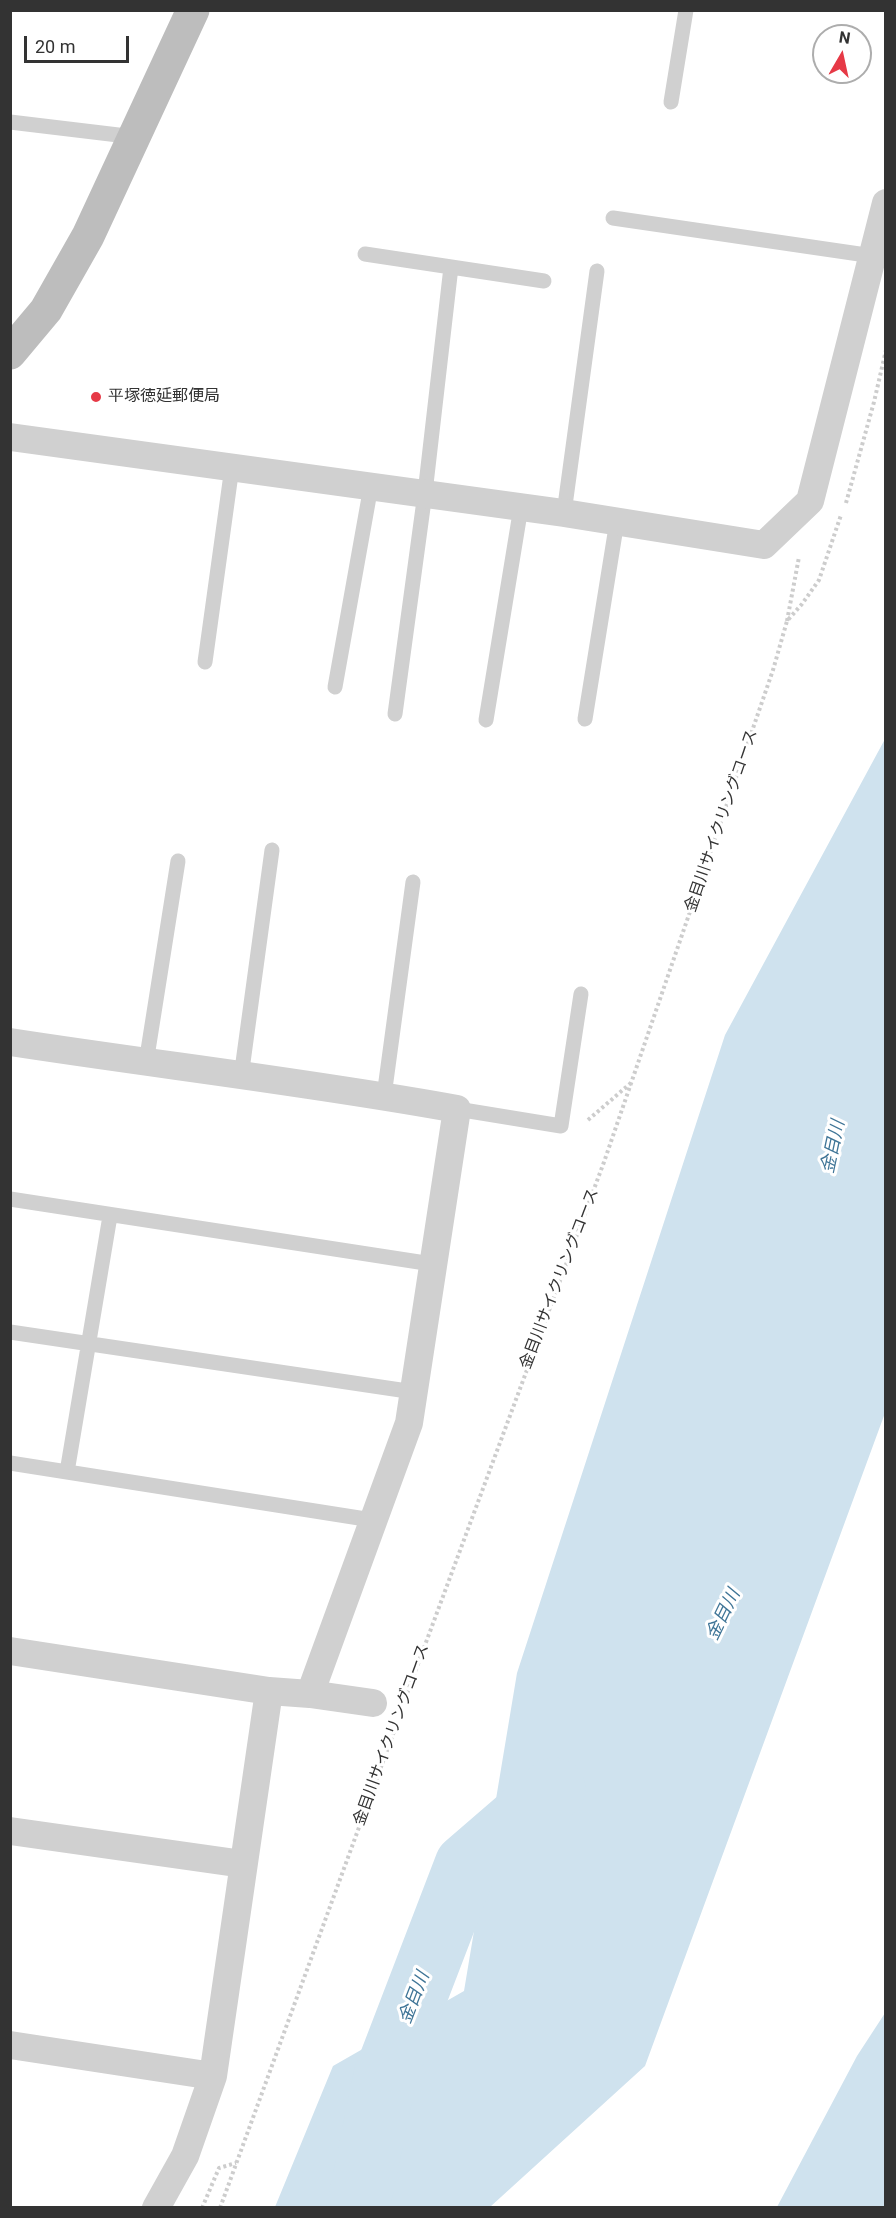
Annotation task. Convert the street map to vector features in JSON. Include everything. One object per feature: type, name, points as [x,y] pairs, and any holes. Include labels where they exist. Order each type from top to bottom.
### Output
[{"type":"street","points":[[10,353],[46,310],[88,236],[193,10]]},
{"type":"street","points":[[10,437],[564,513],[764,545],[810,501],[885,203]]},
{"type":"street","points":[[10,1042],[384,1096],[457,1109],[409,1423],[310,1694]]},
{"type":"street","points":[[10,1651],[269,1691],[373,1702]]},
{"type":"street","points":[[156,2208],[185,2156],[213,2076],[269,1691]]},
{"type":"street","points":[[10,1831],[243,1864]]},
{"type":"street","points":[[10,2045],[213,2076]]},
{"type":"lane","points":[[671,102],[686,10]]},
{"type":"lane","points":[[10,122],[135,137]]},
{"type":"lane","points":[[613,218],[873,256]]},
{"type":"lane","points":[[365,254],[544,281]]},
{"type":"lane","points":[[395,714],[451,267]]},
{"type":"lane","points":[[564,513],[597,271]]},
{"type":"lane","points":[[205,662],[232,467]]},
{"type":"lane","points":[[335,687],[371,486]]},
{"type":"lane","points":[[486,720],[521,507]]},
{"type":"lane","points":[[585,720],[617,521]]},
{"type":"lane","points":[[242,1077],[272,850]]},
{"type":"lane","points":[[146,1063],[178,861]]},
{"type":"lane","points":[[384,1096],[413,882]]},
{"type":"lane","points":[[457,1109],[561,1126],[581,994]]},
{"type":"lane","points":[[10,1199],[432,1264]]},
{"type":"lane","points":[[67,1472],[110,1216]]},
{"type":"lane","points":[[10,1332],[414,1392]]},
{"type":"lane","points":[[10,1463],[372,1520]]},
{"type":"path","points":[[845,503],[874,402],[885,350]]},
{"type":"path","name":"金目川サイクリングコース","points":[[404,1703],[633,1082],[773,670],[787,621],[819,580],[842,514]]},
{"type":"path","points":[[561,1126],[588,1120],[633,1082]]},
{"type":"path","name":"金目川サイクリングコース","points":[[220,2208],[396,1725]]},
{"type":"path","points":[[202,2208],[219,2168],[237,2163]]},
{"type":"water","points":[[885,739],[885,1413],[645,2066],[490,2207],[275,2207],[333,2066],[464,1991],[517,1673],[725,1035]]},
{"type":"water","points":[[885,2013],[885,2207],[777,2207],[857,2056]]},
{"type":"waterway","name":"金目川","points":[[358,2208],[385,2076],[466,1865],[554,1789]]},
{"type":"place","name":"平塚徳延郵便局","points":[[96,397]]}]
